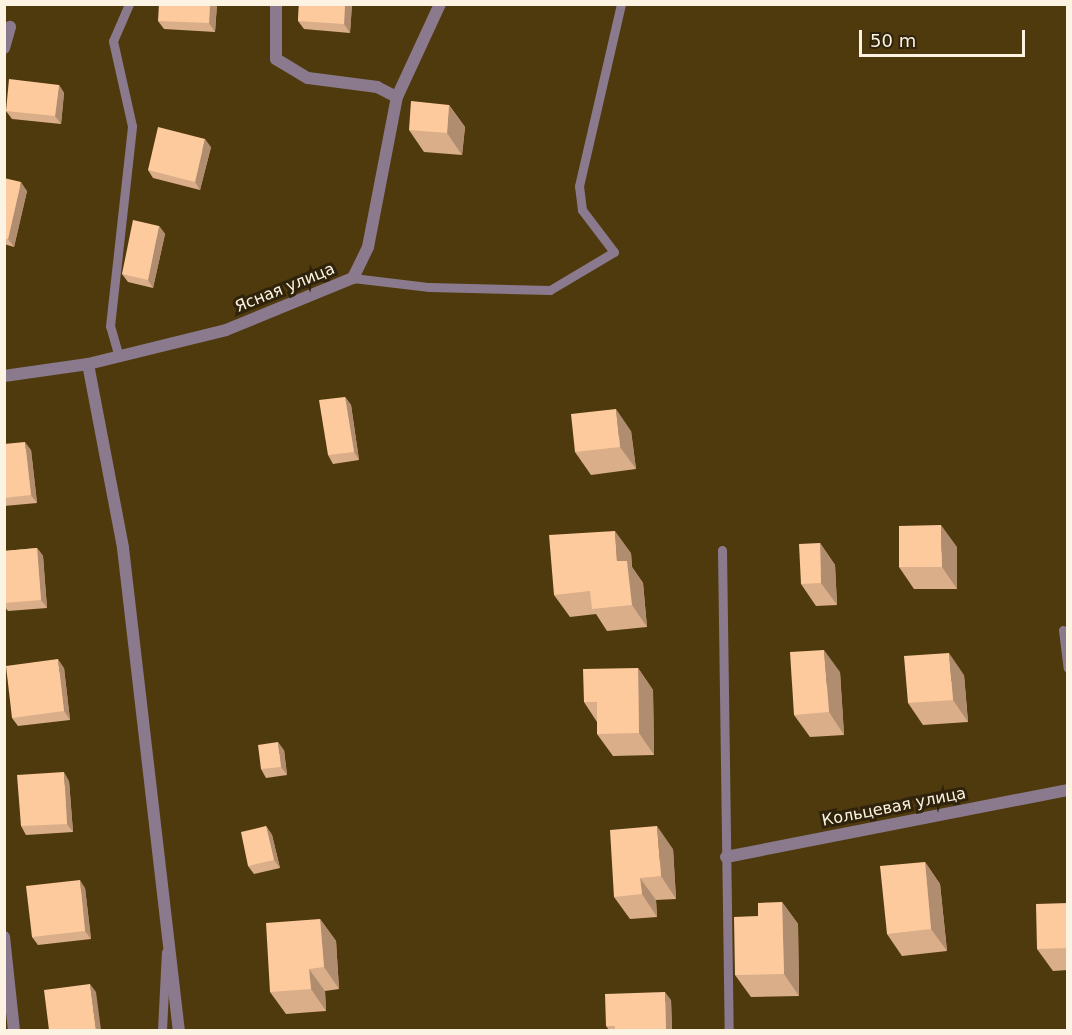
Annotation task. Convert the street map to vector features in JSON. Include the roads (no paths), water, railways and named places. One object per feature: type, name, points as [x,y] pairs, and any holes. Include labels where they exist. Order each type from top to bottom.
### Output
[{"type":"street","points":[[276,4],[276,59],[308,78],[377,87],[397,97]]},
{"type":"street","name":"Ясная улица","points":[[4,376],[88,364],[226,330],[352,278],[368,248],[397,97],[440,4]]},
{"type":"street","points":[[4,48],[10,27]]},
{"type":"street","points":[[88,364],[125,560],[180,1030]]},
{"type":"street","name":"Кольцевая улица","points":[[726,857],[1068,790]]},
{"type":"street","points":[[4,937],[14,1030]]},
{"type":"lane","points":[[119,357],[110,326],[132,126],[113,41],[129,4]]},
{"type":"lane","points":[[352,278],[429,287],[550,290],[614,252],[582,210],[579,186],[621,4]]},
{"type":"lane","points":[[722,550],[729,1030]]},
{"type":"lane","points":[[1063,630],[1068,668]]},
{"type":"lane","points":[[162,1030],[167,932]]}]
